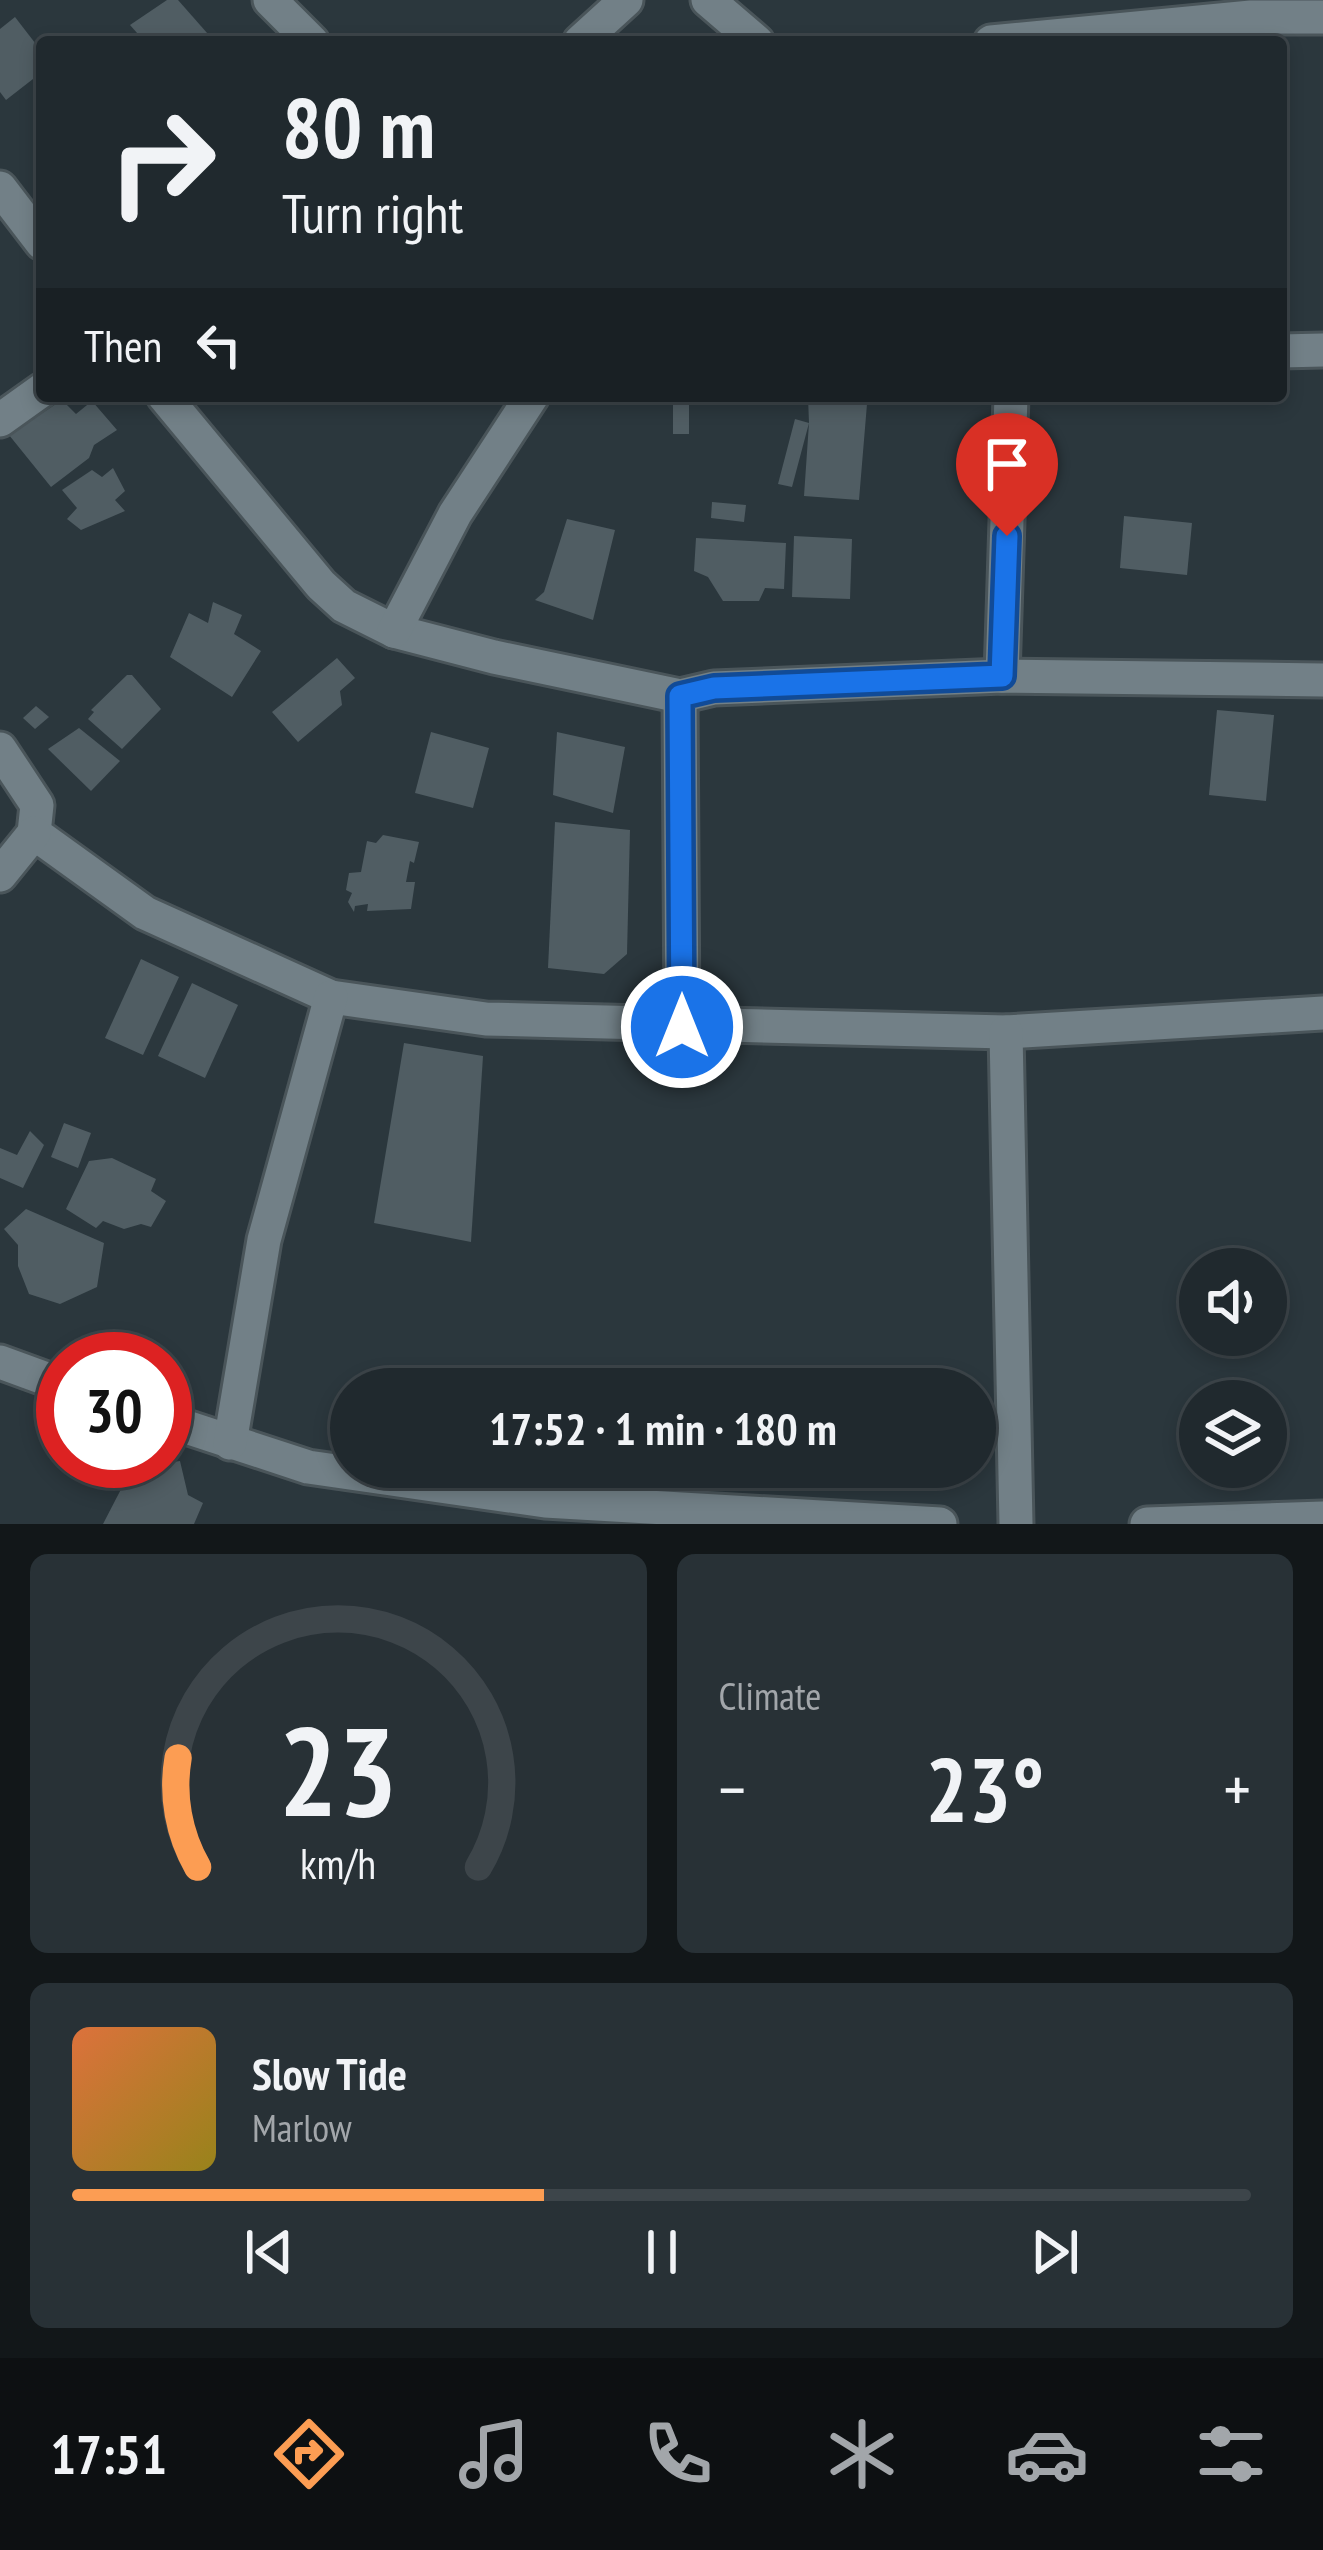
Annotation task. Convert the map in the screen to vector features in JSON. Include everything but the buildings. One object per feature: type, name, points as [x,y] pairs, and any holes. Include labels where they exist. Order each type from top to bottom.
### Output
[{"type":"street","points":[[269,0],[306,36]]},
{"type":"street","points":[[587,36],[626,0]]},
{"type":"street","points":[[708,0],[750,36]]},
{"type":"street","points":[[1037,36],[1250,8],[1323,17]]},
{"type":"street","points":[[0,188],[36,235]]},
{"type":"street","points":[[1287,351],[1323,350]]},
{"type":"street","points":[[0,420],[36,394]]},
{"type":"street","points":[[169,402],[321,585],[344,606],[394,631],[494,657],[680,696],[714,688],[1002,676],[1323,680]]},
{"type":"street","points":[[394,631],[455,514],[528,402]]},
{"type":"street","points":[[1002,676],[1011,402]]},
{"type":"street","points":[[680,696],[682,1027]]},
{"type":"street","points":[[0,749],[37,805],[34,833],[0,875]]},
{"type":"street","points":[[34,833],[145,913],[331,997],[486,1019],[1006,1032],[1323,1013]]},
{"type":"street","points":[[230,1443],[264,1240],[331,997]]},
{"type":"street","points":[[1006,1032],[1016,1524]]},
{"type":"street","points":[[0,1362],[36,1375]]},
{"type":"street","points":[[192,1430],[308,1467],[543,1513],[940,1524]]},
{"type":"street","points":[[1147,1524],[1323,1518]]},
{"type":"route","points":[[682,1027],[680,696],[714,688],[1002,676],[1007,536]]}]
